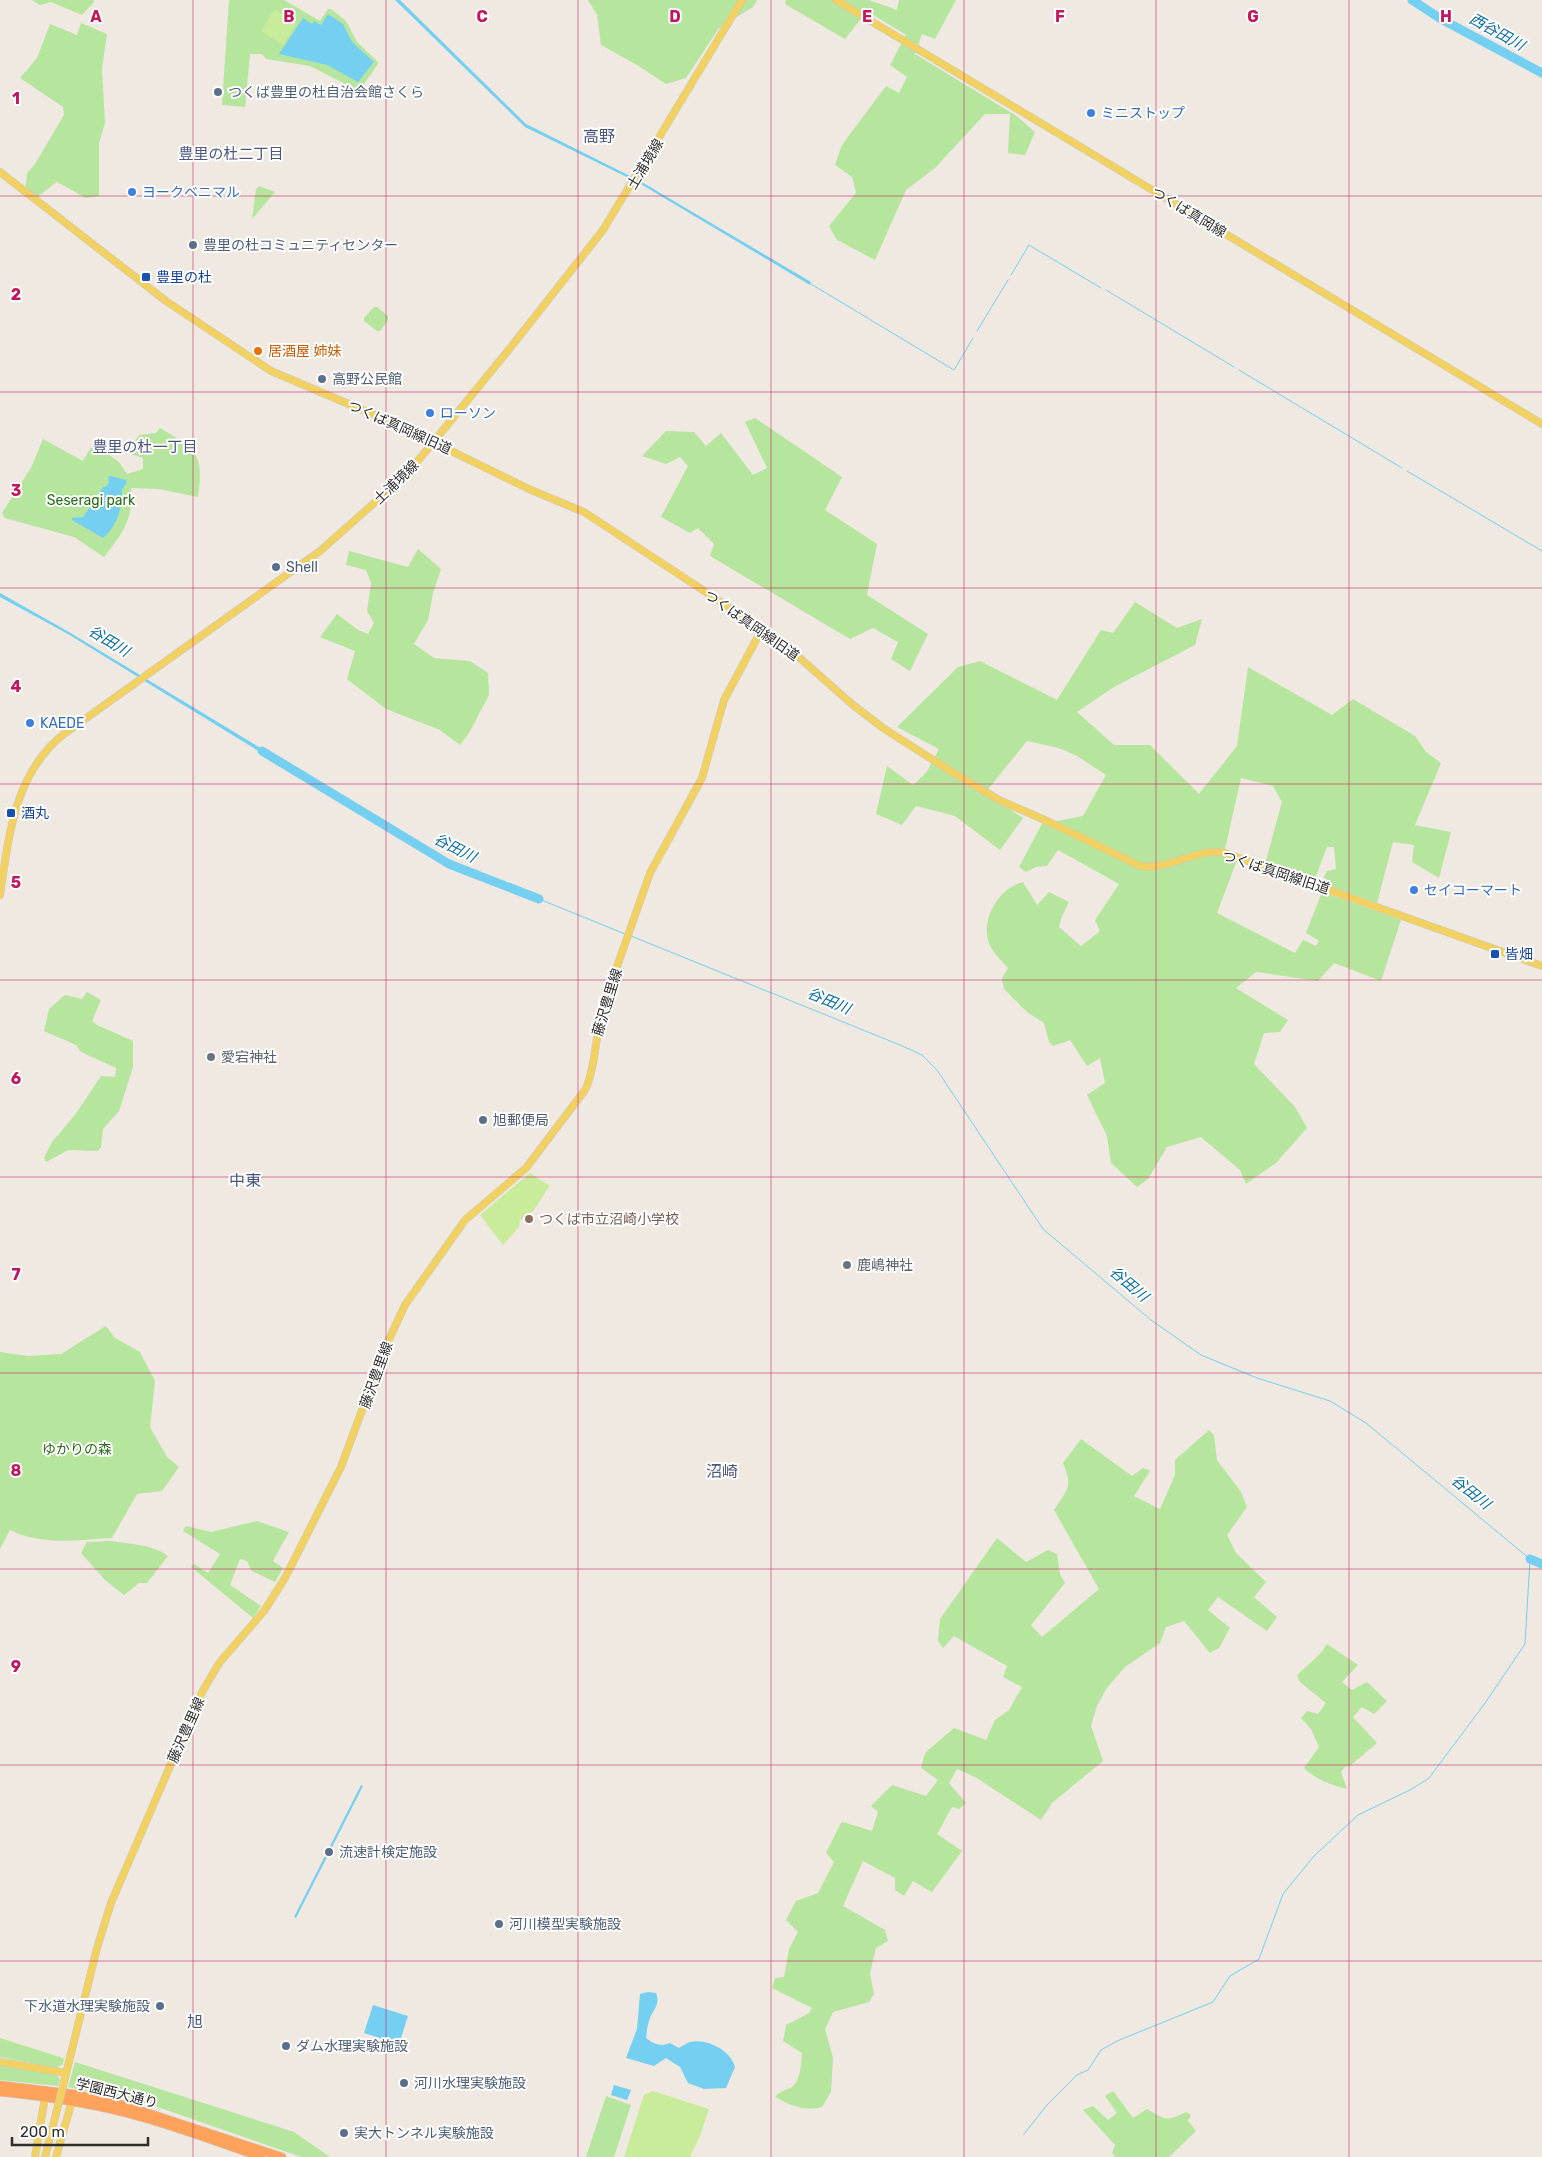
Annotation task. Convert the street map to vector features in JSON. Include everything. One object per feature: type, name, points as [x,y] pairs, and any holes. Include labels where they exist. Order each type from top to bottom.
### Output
[{"type":"highway","name":"学園西大通り","points":[[0,2086],[64,2093],[124,2105],[282,2157]]},
{"type":"highway","name":"学園西大通り","points":[[0,2092],[45,2097],[143,2118],[261,2157]]},
{"type":"main road","name":"土浦境線","points":[[0,895],[12,819],[20,795],[42,755],[60,737],[320,551],[408,473],[603,230],[742,0]]},
{"type":"main road","name":"つくば真岡線","points":[[836,0],[1542,424]]},
{"type":"main road","name":"つくば真岡線旧道","points":[[0,172],[172,305],[266,369],[285,379],[398,424],[532,490],[584,512],[762,629],[793,652],[853,705],[883,728],[999,800],[1134,864],[1152,867],[1211,853],[1226,853],[1542,966]]},
{"type":"main road","name":"藤沢豊里線","points":[[45,2157],[97,1948],[111,1903],[202,1692],[220,1662],[264,1610],[285,1578],[338,1474],[385,1348],[405,1305],[465,1220],[526,1168],[585,1090],[590,1077],[597,1028],[653,866],[702,778],[724,700],[762,629]]},
{"type":"main road","points":[[0,2062],[66,2073]]},
{"type":"main road","points":[[36,2157],[45,2097]]},
{"type":"main road","points":[[56,2157],[72,2102]]},
{"type":"green space","points":[[32,0],[94,0],[94,2],[82,15],[51,2],[40,5]]},
{"type":"green space","points":[[229,0],[284,0],[320,21],[328,9],[331,9],[346,21],[357,42],[378,64],[359,91],[310,66],[266,59],[262,54],[250,54],[245,107],[222,105]]},
{"type":"green space","points":[[588,0],[757,0],[753,7],[719,28],[686,78],[666,84],[601,45],[597,15]]},
{"type":"green space","points":[[786,0],[869,0],[897,10],[899,0],[956,0],[935,39],[922,34],[915,54],[1015,115],[1035,132],[1025,155],[1008,153],[1010,114],[985,114],[935,168],[906,190],[875,260],[837,240],[829,226],[856,193],[852,177],[835,165],[842,145],[886,86],[899,93],[907,77],[890,65],[906,35],[867,11],[845,39],[785,4]]},
{"type":"green space","points":[[275,9],[297,23],[283,45],[261,31]]},
{"type":"green space","points":[[81,23],[107,34],[102,69],[105,123],[99,143],[99,196],[86,198],[57,182],[33,200],[25,195],[27,173],[35,164],[64,115],[63,107],[20,78],[37,58],[50,24],[77,35]]},
{"type":"green space","points":[[259,186],[275,192],[252,219],[256,189]]},
{"type":"green space","points":[[374,307],[377,307],[388,316],[388,320],[380,331],[377,331],[364,321],[364,318]]},
{"type":"green space","points":[[755,418],[842,477],[825,510],[877,544],[867,595],[928,634],[910,671],[891,659],[898,642],[873,628],[850,639],[710,556],[714,544],[698,528],[690,533],[661,517],[688,466],[680,457],[666,464],[642,456],[666,431],[694,432],[706,446],[721,433],[753,475],[767,468],[745,422]]},
{"type":"green space","name":"Seseragi park","points":[[160,428],[182,442],[195,454],[200,471],[198,497],[159,489],[131,488],[129,517],[116,541],[104,557],[74,537],[5,518],[2,513],[32,466],[43,439],[83,461],[93,444],[119,462],[127,474],[143,469],[143,458],[128,453],[139,435],[156,433]]},
{"type":"green space","points":[[418,549],[441,569],[433,593],[428,620],[414,644],[434,658],[470,661],[488,673],[489,695],[469,733],[460,745],[440,730],[386,709],[347,679],[355,651],[320,637],[337,614],[358,630],[368,634],[374,623],[367,611],[371,583],[366,570],[346,565],[349,551],[408,567]]},
{"type":"green space","points":[[1135,602],[1177,628],[1202,619],[1195,645],[1114,687],[1077,712],[1114,745],[1150,745],[1199,794],[1237,746],[1248,667],[1332,715],[1353,699],[1415,736],[1426,752],[1441,763],[1415,825],[1451,832],[1439,878],[1412,862],[1414,845],[1393,842],[1377,903],[1321,883],[1327,871],[1336,869],[1334,847],[1327,847],[1314,881],[1265,864],[1282,802],[1273,786],[1241,778],[1225,849],[1221,853],[1237,860],[1217,913],[1295,953],[1303,940],[1316,946],[1319,941],[1306,933],[1322,892],[1401,920],[1381,981],[1334,963],[1318,981],[1256,972],[1236,988],[1288,1020],[1280,1032],[1264,1033],[1254,1064],[1295,1107],[1307,1128],[1276,1163],[1246,1184],[1240,1170],[1201,1137],[1167,1147],[1148,1179],[1137,1187],[1111,1163],[1107,1136],[1087,1095],[1105,1083],[1100,1058],[1087,1066],[1070,1040],[1053,1046],[1049,1042],[1044,1023],[1027,1012],[1004,989],[1002,978],[1008,968],[990,946],[987,924],[994,905],[1007,890],[1015,885],[1023,882],[1037,905],[1049,892],[1069,902],[1059,927],[1081,946],[1100,931],[1095,920],[1119,884],[1058,850],[1047,866],[1036,867],[1026,872],[1019,867],[1042,824],[1083,816],[1106,775],[1077,756],[1059,748],[1027,741],[985,793],[1023,818],[1000,850],[955,816],[916,806],[902,825],[876,814],[887,766],[913,785],[926,773],[939,749],[897,727],[958,667],[980,661],[1057,700],[1101,630],[1113,633]]},
{"type":"green space","points":[[87,992],[101,1000],[92,1021],[133,1041],[133,1067],[119,1111],[103,1129],[101,1147],[98,1151],[68,1150],[46,1162],[44,1158],[52,1142],[75,1115],[101,1076],[115,1077],[116,1068],[81,1052],[76,1045],[44,1031],[49,1009],[65,995],[82,999]]},
{"type":"green space","points":[[530,1173],[550,1186],[534,1210],[520,1220],[519,1227],[503,1245],[480,1215]]},
{"type":"green space","name":"ゆかりの森","points":[[106,1326],[115,1338],[140,1352],[155,1381],[150,1427],[167,1457],[179,1467],[162,1491],[137,1494],[112,1538],[60,1541],[35,1538],[10,1530],[0,1549],[0,1352],[28,1356],[61,1354]]},
{"type":"green space","points":[[1209,1430],[1214,1435],[1217,1460],[1241,1492],[1247,1507],[1227,1535],[1236,1553],[1266,1582],[1254,1597],[1277,1617],[1267,1631],[1218,1597],[1208,1610],[1230,1628],[1219,1648],[1210,1653],[1184,1621],[1166,1627],[1160,1643],[1125,1667],[1106,1689],[1097,1706],[1091,1726],[1103,1761],[1052,1803],[1041,1820],[975,1777],[957,1769],[949,1783],[966,1803],[959,1809],[952,1807],[937,1834],[962,1851],[932,1892],[913,1881],[904,1896],[895,1890],[895,1878],[863,1861],[843,1906],[885,1930],[888,1941],[876,1948],[870,1973],[874,1994],[869,2002],[833,2012],[825,2029],[833,2058],[831,2092],[822,2107],[810,2109],[786,2103],[775,2097],[795,2084],[801,2067],[802,2053],[783,2041],[786,2025],[809,2013],[812,2008],[772,1988],[775,1978],[784,1977],[789,1949],[798,1932],[786,1920],[796,1901],[818,1893],[834,1862],[826,1853],[841,1823],[872,1831],[878,1812],[871,1806],[892,1785],[926,1796],[938,1780],[921,1768],[925,1753],[954,1728],[986,1740],[995,1720],[1009,1710],[1022,1687],[1003,1677],[1007,1666],[954,1636],[943,1648],[938,1641],[940,1619],[997,1538],[1026,1562],[1048,1550],[1057,1554],[1060,1574],[1065,1583],[1031,1625],[1042,1637],[1099,1589],[1054,1510],[1066,1492],[1068,1483],[1063,1463],[1081,1439],[1132,1476],[1143,1468],[1150,1471],[1134,1496],[1160,1509],[1175,1475],[1175,1460]]},
{"type":"green space","points":[[257,1521],[289,1532],[273,1561],[283,1568],[275,1582],[252,1571],[247,1561],[240,1559],[230,1585],[261,1606],[253,1618],[191,1567],[194,1564],[208,1573],[220,1554],[183,1531],[186,1526],[211,1532]]},
{"type":"green space","points":[[110,1541],[148,1547],[168,1556],[147,1583],[139,1583],[124,1595],[105,1580],[81,1553],[87,1542]]},
{"type":"green space","points":[[1327,1644],[1358,1665],[1342,1682],[1352,1690],[1367,1682],[1387,1701],[1374,1714],[1362,1707],[1353,1717],[1377,1743],[1341,1772],[1347,1789],[1324,1782],[1304,1768],[1319,1747],[1311,1729],[1301,1718],[1307,1711],[1318,1714],[1326,1703],[1300,1682],[1297,1675],[1320,1654]]},
{"type":"green space","points":[[0,2038],[63,2058],[64,2060],[62,2065],[56,2068],[0,2057]]},
{"type":"green space","points":[[75,2062],[294,2132],[330,2157],[301,2157],[152,2105],[68,2087]]},
{"type":"green space","points":[[0,2065],[56,2074],[60,2080],[58,2086],[0,2080]]},
{"type":"green space","points":[[653,2091],[709,2109],[700,2136],[690,2157],[624,2157],[644,2095]]},
{"type":"green space","points":[[1113,2091],[1133,2118],[1147,2109],[1158,2116],[1166,2118],[1186,2112],[1191,2115],[1188,2121],[1196,2131],[1169,2157],[1115,2157],[1112,2153],[1115,2145],[1083,2110],[1093,2106],[1108,2120],[1117,2113],[1105,2096]]},
{"type":"green space","points":[[606,2096],[631,2105],[614,2157],[586,2157]]},
{"type":"water","points":[[395,0],[400,0],[526,124],[640,181],[811,282],[810,285],[639,183],[525,127]]},
{"type":"water","points":[[328,14],[343,24],[352,42],[374,62],[358,82],[327,65],[279,54],[303,18],[312,24],[314,21],[321,25]]},
{"type":"water","points":[[108,477],[126,480],[127,483],[122,489],[120,509],[116,522],[103,538],[72,520],[72,518],[83,517],[103,487],[109,483]]},
{"type":"water","points":[[0,593],[69,632],[272,755],[270,758],[68,634],[0,597]]},
{"type":"water","points":[[361,1785],[363,1786],[296,1918],[294,1917]]},
{"type":"water","points":[[656,1993],[657,2001],[648,2023],[646,2038],[657,2044],[670,2043],[679,2048],[690,2042],[697,2041],[718,2047],[729,2056],[735,2067],[726,2088],[704,2089],[688,2083],[680,2067],[666,2058],[654,2066],[626,2058],[637,2029],[640,1994]]},
{"type":"water","points":[[373,2005],[408,2016],[399,2044],[364,2033]]},
{"type":"water","points":[[614,2085],[631,2090],[627,2100],[611,2095]]},
{"type":"waterway","name":"西谷田川","points":[[1412,0],[1441,19],[1542,73]]},
{"type":"waterway","points":[[1011,275],[1029,245],[1101,288]]},
{"type":"waterway","points":[[977,331],[1008,280]]},
{"type":"waterway","points":[[811,284],[954,370],[973,338]]},
{"type":"waterway","points":[[1106,290],[1234,367]]},
{"type":"waterway","points":[[1239,370],[1402,468]]},
{"type":"waterway","points":[[1407,471],[1542,551]]},
{"type":"waterway","name":"谷田川","points":[[262,751],[449,864],[539,899]]},
{"type":"waterway","name":"谷田川","points":[[539,899],[625,934]]},
{"type":"waterway","name":"谷田川","points":[[631,936],[922,1055],[937,1070],[1043,1229],[1151,1320],[1201,1355],[1257,1378],[1330,1401],[1366,1423],[1530,1559],[1525,1644],[1483,1706],[1429,1778],[1412,1789],[1358,1815],[1314,1856],[1283,1894],[1259,1959],[1230,1976],[1213,2002],[1117,2041],[1101,2050],[1088,2070],[1077,2075],[1047,2105],[1024,2134]]},
{"type":"waterway","name":"谷田川","points":[[1530,1559],[1542,1564]]},
{"type":"place","name":"つくば豊里の杜自治会館さくら","points":[[218,92]]},
{"type":"place","name":"ミニストップ","points":[[1091,113]]},
{"type":"place","name":"ヨークベニマル","points":[[132,192]]},
{"type":"place","name":"豊里の杜コミュニティセンター","points":[[193,245]]},
{"type":"place","name":"豊里の杜","points":[[146,277]]},
{"type":"place","name":"居酒屋 姉妹","points":[[258,351]]},
{"type":"place","name":"高野公民館","points":[[322,379]]},
{"type":"place","name":"ローソン","points":[[430,413]]},
{"type":"place","name":"Shell","points":[[276,567]]},
{"type":"place","name":"KAEDE","points":[[30,723]]},
{"type":"place","name":"酒丸","points":[[11,813]]},
{"type":"place","name":"セイコーマート","points":[[1414,890]]},
{"type":"place","name":"皆畑","points":[[1495,954]]},
{"type":"place","name":"愛宕神社","points":[[211,1057]]},
{"type":"place","name":"旭郵便局","points":[[483,1120]]},
{"type":"place","name":"つくば市立沼崎小学校","points":[[529,1219]]},
{"type":"place","name":"鹿嶋神社","points":[[847,1265]]},
{"type":"place","name":"流速計検定施設","points":[[329,1852]]},
{"type":"place","name":"河川模型実験施設","points":[[499,1924]]},
{"type":"place","name":"下水道水理実験施設","points":[[160,2006]]},
{"type":"place","name":"ダム水理実験施設","points":[[286,2046]]},
{"type":"place","name":"河川水理実験施設","points":[[404,2083]]},
{"type":"place","name":"実大トンネル実験施設","points":[[344,2133]]},
{"type":"district","name":"高野","points":[[599,136]]},
{"type":"district","name":"豊里の杜二丁目","points":[[231,154]]},
{"type":"district","name":"豊里の杜一丁目","points":[[145,447]]},
{"type":"district","name":"中東","points":[[245,1180]]},
{"type":"district","name":"沼崎","points":[[722,1471]]},
{"type":"district","name":"旭","points":[[195,2021]]}]
